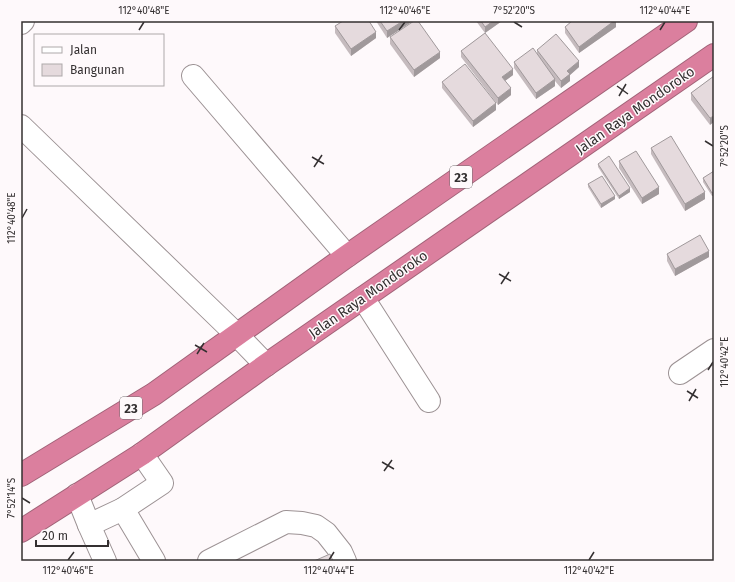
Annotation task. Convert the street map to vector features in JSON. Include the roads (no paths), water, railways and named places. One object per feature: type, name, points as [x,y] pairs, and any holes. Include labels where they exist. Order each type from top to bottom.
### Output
[{"type":"highway","name":"23","points":[[21,475],[154,394],[678,23]]},
{"type":"highway","name":"Jalan Raya Mondoroko","points":[[21,531],[142,454],[266,365],[714,55]]},
{"type":"street","points":[[193,76],[347,256]]},
{"type":"street","points":[[21,126],[237,335],[266,365]]},
{"type":"street","points":[[363,298],[429,401]]},
{"type":"street","points":[[680,373],[714,350]]},
{"type":"street","points":[[89,525],[123,509],[162,483],[142,454]]},
{"type":"street","points":[[77,495],[105,561]]},
{"type":"street","points":[[123,509],[154,561]]},
{"type":"street","points":[[209,561],[286,522],[316,526],[326,533],[341,552],[345,561]]}]
